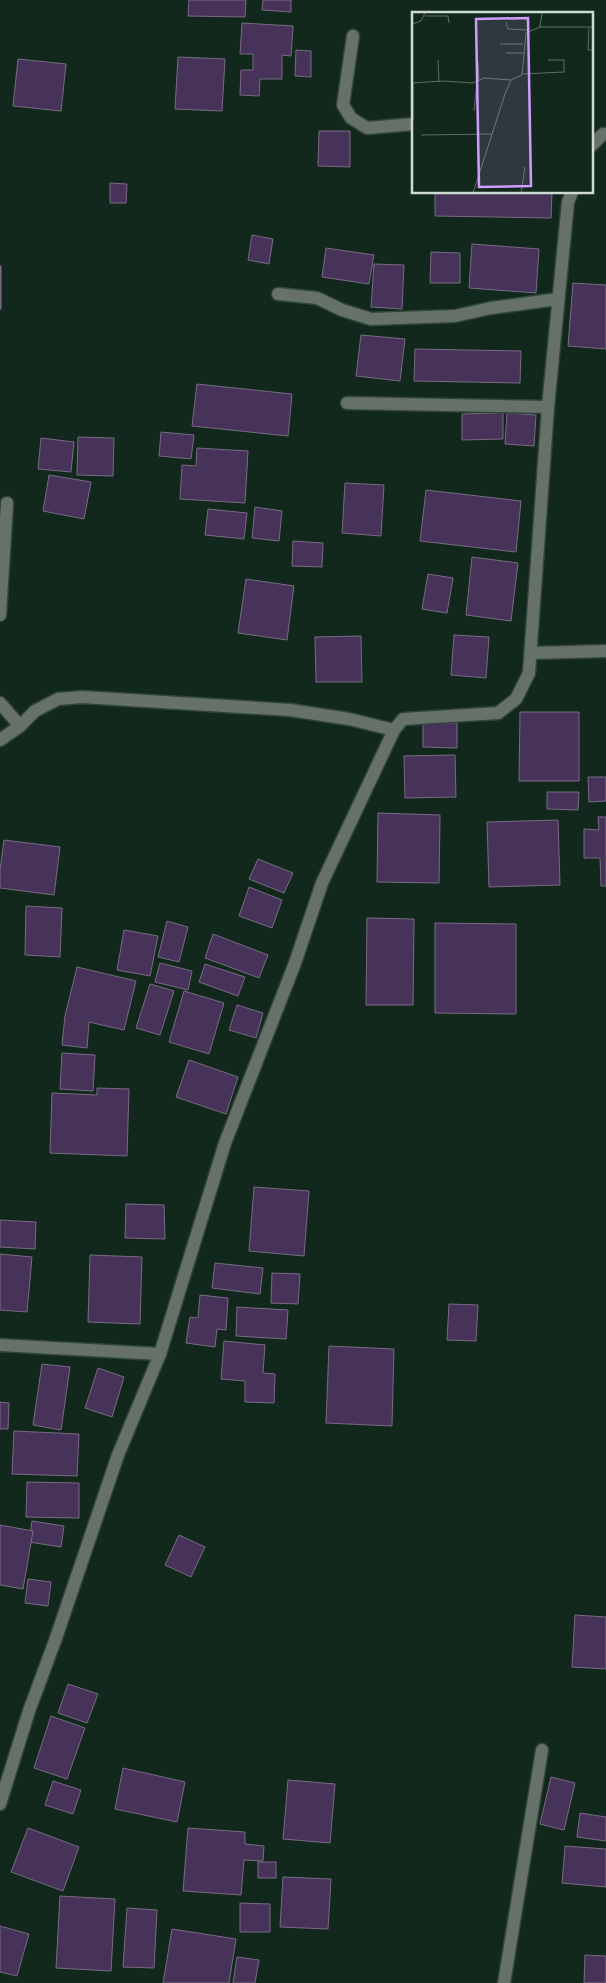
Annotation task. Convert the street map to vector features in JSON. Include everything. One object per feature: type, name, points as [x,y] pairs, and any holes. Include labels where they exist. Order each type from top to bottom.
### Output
[{"type":"street","points":[[353,36],[343,105],[351,118],[367,128],[412,124]]},
{"type":"street","points":[[0,1804],[29,1711],[56,1638],[118,1455],[160,1354],[225,1143],[295,963],[322,883],[394,730],[402,719],[476,716],[498,712],[516,699],[529,673],[548,406],[568,202],[571,194]]},
{"type":"street","points":[[278,294],[316,298],[342,310],[371,319],[455,316],[491,308],[558,299]]},
{"type":"street","points":[[347,402],[548,406]]},
{"type":"street","points":[[0,615],[7,504]]},
{"type":"street","points":[[531,653],[606,651]]},
{"type":"street","points":[[0,740],[20,726],[35,711],[58,699],[82,697],[290,710],[349,719],[394,730]]},
{"type":"street","points":[[0,703],[20,726]]},
{"type":"street","points":[[0,1345],[160,1354]]},
{"type":"street","points":[[504,1983],[542,1750]]},
{"type":"building","points":[[189,0],[246,0],[245,17],[188,16]]},
{"type":"building","points":[[263,0],[291,0],[291,12],[262,10]]},
{"type":"building","points":[[242,23],[293,26],[291,56],[282,55],[282,79],[260,79],[259,96],[240,95],[241,70],[253,70],[253,54],[240,54]]},
{"type":"building","points":[[296,50],[311,51],[311,77],[295,76]]},
{"type":"building","points":[[178,57],[225,59],[222,111],[175,109]]},
{"type":"building","points":[[18,59],[66,64],[61,111],[13,106]]},
{"type":"building","points":[[319,131],[350,131],[350,167],[318,166]]},
{"type":"building","points":[[110,183],[127,184],[126,203],[110,203]]},
{"type":"building","points":[[435,194],[552,194],[551,218],[435,216]]},
{"type":"building","points":[[252,235],[273,239],[269,264],[248,260]]},
{"type":"building","points":[[472,244],[539,249],[536,293],[469,288]]},
{"type":"building","points":[[326,248],[374,255],[369,284],[322,277]]},
{"type":"building","points":[[431,252],[460,253],[460,283],[430,283]]},
{"type":"building","points":[[374,264],[404,265],[402,309],[371,307]]},
{"type":"building","points":[[1,266],[1,309],[0,309]]},
{"type":"building","points":[[573,283],[606,285],[606,349],[568,346]]},
{"type":"building","points":[[361,335],[405,339],[400,381],[356,376]]},
{"type":"building","points":[[415,349],[521,351],[520,383],[414,381]]},
{"type":"building","points":[[197,384],[292,394],[288,436],[192,426]]},
{"type":"building","points":[[503,413],[503,439],[462,440],[462,414]]},
{"type":"building","points":[[507,413],[536,415],[534,446],[505,444]]},
{"type":"building","points":[[161,432],[194,435],[191,459],[159,456]]},
{"type":"building","points":[[78,437],[114,438],[113,476],[77,475]]},
{"type":"building","points":[[41,438],[74,442],[71,472],[38,469]]},
{"type":"building","points":[[197,448],[248,451],[245,503],[180,499],[182,465],[196,466]]},
{"type":"building","points":[[49,475],[91,482],[84,519],[43,511]]},
{"type":"building","points":[[345,483],[384,485],[381,536],[342,533]]},
{"type":"building","points":[[426,490],[521,501],[516,552],[420,541]]},
{"type":"building","points":[[255,507],[282,511],[279,541],[252,538]]},
{"type":"building","points":[[208,509],[247,513],[244,539],[205,535]]},
{"type":"building","points":[[293,541],[323,543],[322,567],[292,566]]},
{"type":"building","points":[[472,557],[518,563],[511,621],[466,615]]},
{"type":"building","points":[[428,574],[453,578],[447,613],[422,609]]},
{"type":"building","points":[[246,579],[294,586],[287,640],[238,633]]},
{"type":"building","points":[[454,635],[489,637],[486,678],[451,675]]},
{"type":"building","points":[[361,636],[362,682],[316,682],[315,637]]},
{"type":"building","points":[[520,712],[579,712],[579,781],[519,781]]},
{"type":"building","points":[[423,723],[457,723],[457,748],[423,747]]},
{"type":"building","points":[[455,755],[456,797],[405,798],[404,756]]},
{"type":"building","points":[[588,777],[606,777],[606,801],[589,802]]},
{"type":"building","points":[[547,792],[579,792],[578,810],[547,809]]},
{"type":"building","points":[[378,813],[440,815],[439,883],[377,882]]},
{"type":"building","points":[[598,817],[606,817],[606,886],[601,886],[600,858],[584,858],[584,829],[599,830]]},
{"type":"building","points":[[558,820],[560,885],[489,887],[487,822]]},
{"type":"building","points":[[4,840],[60,847],[54,895],[0,888]]},
{"type":"building","points":[[258,859],[293,873],[284,893],[249,879]]},
{"type":"building","points":[[249,887],[282,900],[272,928],[239,916]]},
{"type":"building","points":[[26,906],[62,908],[60,957],[25,955]]},
{"type":"building","points":[[367,918],[414,919],[413,1005],[366,1005]]},
{"type":"building","points":[[167,921],[188,927],[179,962],[158,957]]},
{"type":"building","points":[[435,923],[516,924],[516,1014],[435,1013]]},
{"type":"building","points":[[124,930],[158,936],[150,976],[117,970]]},
{"type":"building","points":[[213,934],[268,955],[259,978],[205,958]]},
{"type":"building","points":[[160,963],[192,971],[188,990],[155,982]]},
{"type":"building","points":[[205,964],[245,977],[238,996],[199,982]]},
{"type":"building","points":[[77,967],[136,981],[124,1030],[89,1022],[87,1048],[62,1045],[65,1016]]},
{"type":"building","points":[[150,984],[174,991],[160,1035],[136,1028]]},
{"type":"building","points":[[184,991],[224,1003],[209,1054],[169,1042]]},
{"type":"building","points":[[237,1005],[263,1013],[256,1038],[229,1030]]},
{"type":"building","points":[[62,1053],[95,1055],[93,1091],[60,1089]]},
{"type":"building","points":[[189,1060],[238,1077],[226,1114],[176,1097]]},
{"type":"building","points":[[97,1088],[129,1089],[127,1156],[50,1153],[52,1093],[97,1095]]},
{"type":"building","points":[[254,1187],[309,1191],[304,1256],[249,1251]]},
{"type":"building","points":[[126,1204],[164,1205],[165,1239],[125,1238]]},
{"type":"building","points":[[0,1220],[36,1222],[35,1249],[0,1247]]},
{"type":"building","points":[[0,1254],[32,1257],[27,1312],[0,1310]]},
{"type":"building","points":[[90,1255],[142,1257],[140,1324],[88,1322]]},
{"type":"building","points":[[215,1263],[263,1268],[260,1294],[212,1288]]},
{"type":"building","points":[[272,1273],[300,1274],[298,1304],[271,1303]]},
{"type":"building","points":[[200,1295],[228,1298],[226,1330],[217,1329],[215,1347],[186,1343],[190,1317],[198,1318]]},
{"type":"building","points":[[449,1304],[478,1305],[476,1341],[447,1340]]},
{"type":"building","points":[[237,1307],[288,1310],[286,1339],[236,1336]]},
{"type":"building","points":[[224,1341],[265,1345],[263,1373],[275,1374],[274,1403],[245,1402],[245,1381],[221,1379]]},
{"type":"building","points":[[329,1346],[394,1349],[392,1426],[326,1423]]},
{"type":"building","points":[[42,1364],[70,1367],[61,1430],[33,1425]]},
{"type":"building","points":[[98,1368],[124,1377],[112,1417],[85,1408]]},
{"type":"building","points":[[0,1402],[9,1403],[8,1429],[0,1429]]},
{"type":"building","points":[[14,1431],[79,1434],[77,1476],[12,1474]]},
{"type":"building","points":[[27,1482],[79,1483],[79,1518],[26,1517]]},
{"type":"building","points":[[32,1521],[64,1526],[61,1547],[29,1542]]},
{"type":"building","points":[[0,1525],[33,1531],[23,1589],[0,1585]]},
{"type":"building","points":[[179,1535],[205,1547],[191,1577],[165,1565]]},
{"type":"building","points":[[28,1579],[51,1582],[48,1606],[25,1603]]},
{"type":"building","points":[[575,1615],[606,1617],[606,1669],[572,1667]]},
{"type":"building","points":[[68,1684],[98,1694],[87,1723],[58,1713]]},
{"type":"building","points":[[51,1716],[85,1728],[67,1779],[34,1768]]},
{"type":"building","points":[[123,1768],[185,1782],[177,1822],[115,1809]]},
{"type":"building","points":[[551,1777],[575,1783],[564,1830],[540,1824]]},
{"type":"building","points":[[288,1780],[335,1784],[330,1843],[283,1839]]},
{"type":"building","points":[[53,1781],[81,1790],[73,1814],[45,1805]]},
{"type":"building","points":[[580,1813],[606,1817],[606,1841],[577,1837]]},
{"type":"building","points":[[28,1828],[79,1847],[63,1891],[11,1872]]},
{"type":"building","points":[[188,1828],[245,1832],[245,1844],[264,1846],[263,1861],[244,1860],[241,1895],[183,1891]]},
{"type":"building","points":[[565,1846],[606,1849],[606,1887],[562,1883]]},
{"type":"building","points":[[258,1862],[276,1862],[276,1878],[258,1878]]},
{"type":"building","points":[[283,1877],[331,1879],[328,1929],[280,1927]]},
{"type":"building","points":[[60,1896],[115,1899],[111,1971],[56,1968]]},
{"type":"building","points":[[240,1903],[270,1904],[270,1932],[240,1932]]},
{"type":"building","points":[[127,1908],[157,1910],[154,1968],[123,1967]]},
{"type":"building","points":[[0,1926],[29,1934],[17,1976],[0,1972]]},
{"type":"building","points":[[172,1929],[236,1939],[229,1983],[163,1983]]},
{"type":"building","points":[[585,1955],[606,1956],[606,1983],[584,1983]]},
{"type":"building","points":[[237,1957],[259,1960],[255,1983],[233,1983]]}]
